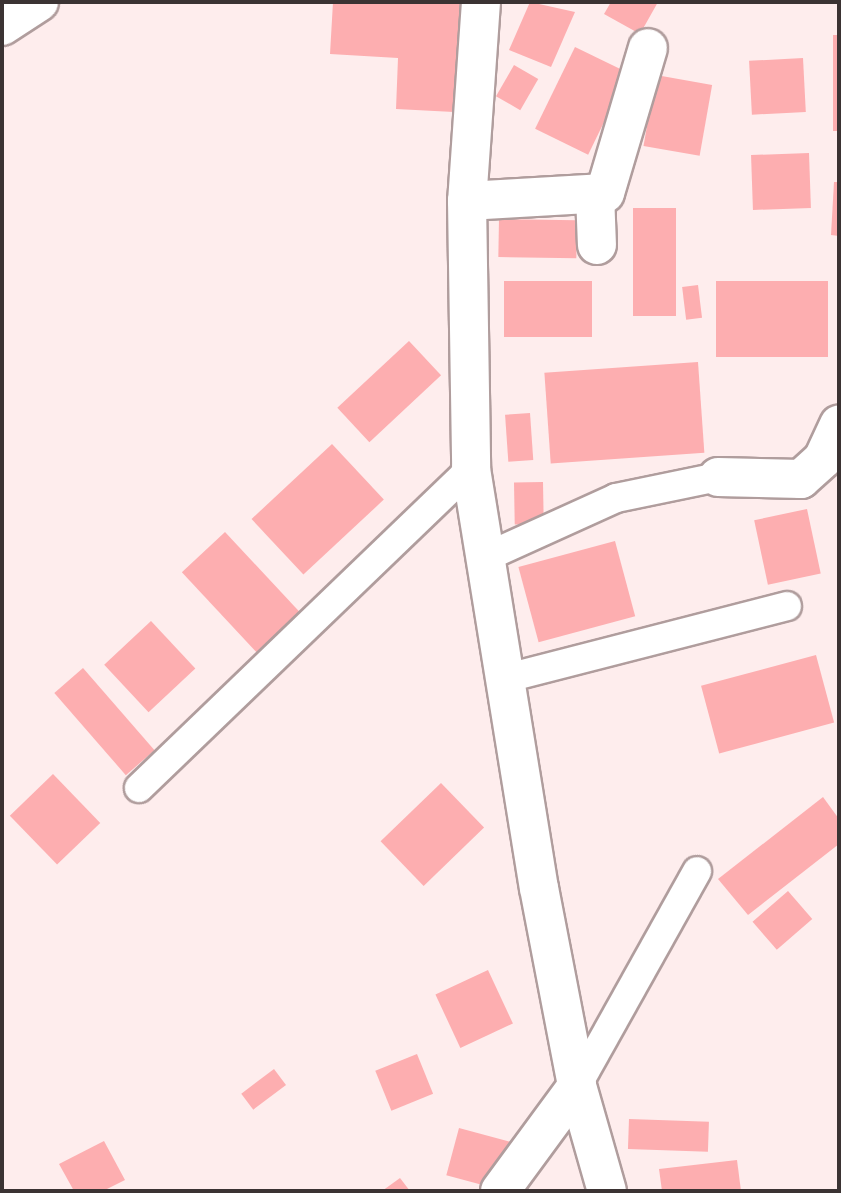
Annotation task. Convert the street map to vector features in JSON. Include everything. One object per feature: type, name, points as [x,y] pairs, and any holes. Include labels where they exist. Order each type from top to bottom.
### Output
[{"type":"street","points":[[2,26],[39,2]]},
{"type":"street","points":[[481,2],[467,201],[471,469],[577,1086],[607,1191]]},
{"type":"street","points":[[467,201],[605,194],[648,48]]},
{"type":"street","points":[[596,194],[597,244]]},
{"type":"street","points":[[718,477],[800,479],[823,459],[839,425]]},
{"type":"street","points":[[500,1191],[577,1086]]},
{"type":"lane","points":[[139,788],[471,469]]},
{"type":"lane","points":[[486,557],[616,498],[718,477]]},
{"type":"lane","points":[[507,678],[787,606]]},
{"type":"lane","points":[[577,1086],[697,871]]},
{"type":"building","points":[[333,2],[460,2],[454,112],[396,109],[398,58],[330,54]]},
{"type":"building","points":[[530,2],[575,12],[551,67],[509,50]]},
{"type":"building","points":[[611,2],[658,2],[640,34],[604,14]]},
{"type":"building","points":[[833,35],[839,35],[839,131],[833,131]]},
{"type":"building","points":[[575,47],[628,73],[588,155],[535,129]]},
{"type":"building","points":[[803,58],[806,112],[752,115],[749,61]]},
{"type":"building","points":[[514,65],[538,79],[520,110],[496,96]]},
{"type":"building","points":[[656,75],[712,85],[700,156],[643,146]]},
{"type":"building","points":[[809,153],[811,208],[753,210],[751,155]]},
{"type":"building","points":[[834,182],[839,182],[839,236],[831,235]]},
{"type":"building","points":[[633,208],[676,208],[676,316],[633,316]]},
{"type":"building","points":[[499,219],[577,220],[576,258],[498,257]]},
{"type":"building","points":[[504,281],[592,281],[592,337],[504,337]]},
{"type":"building","points":[[716,281],[828,281],[828,357],[716,357]]},
{"type":"building","points":[[698,285],[702,318],[686,320],[682,287]]},
{"type":"building","points":[[409,341],[441,375],[369,442],[337,408]]},
{"type":"building","points":[[698,362],[704,453],[551,464],[544,373]]},
{"type":"building","points":[[2,413],[4,413],[2,476]]},
{"type":"building","points":[[530,413],[533,460],[508,462],[505,415]]},
{"type":"building","points":[[332,444],[384,500],[303,575],[252,519]]},
{"type":"building","points":[[543,482],[544,524],[515,524],[514,483]]},
{"type":"building","points":[[807,509],[821,574],[768,585],[754,520]]},
{"type":"building","points":[[225,532],[305,618],[262,658],[182,572]]},
{"type":"building","points":[[615,541],[635,616],[539,642],[518,567]]},
{"type":"building","points":[[151,621],[195,669],[149,712],[104,665]]},
{"type":"building","points":[[816,655],[834,723],[719,753],[701,686]]},
{"type":"building","points":[[83,668],[155,750],[126,775],[54,693]]},
{"type":"building","points":[[53,774],[100,823],[57,865],[10,816]]},
{"type":"building","points":[[441,783],[484,828],[424,886],[381,841]]},
{"type":"building","points":[[823,797],[839,819],[839,844],[748,915],[718,879]]},
{"type":"building","points":[[788,891],[812,919],[777,950],[753,922]]},
{"type":"building","points":[[488,970],[513,1023],[460,1048],[435,995]]},
{"type":"building","points":[[417,1054],[433,1094],[391,1111],[375,1071]]},
{"type":"building","points":[[274,1069],[286,1085],[253,1110],[241,1094]]},
{"type":"building","points":[[629,1119],[709,1122],[708,1152],[628,1149]]},
{"type":"building","points":[[459,1128],[510,1142],[498,1189],[446,1175]]},
{"type":"building","points":[[104,1141],[125,1180],[103,1191],[74,1191],[59,1164]]},
{"type":"building","points":[[737,1160],[741,1191],[662,1191],[659,1169]]},
{"type":"building","points":[[400,1178],[410,1191],[382,1191]]}]
